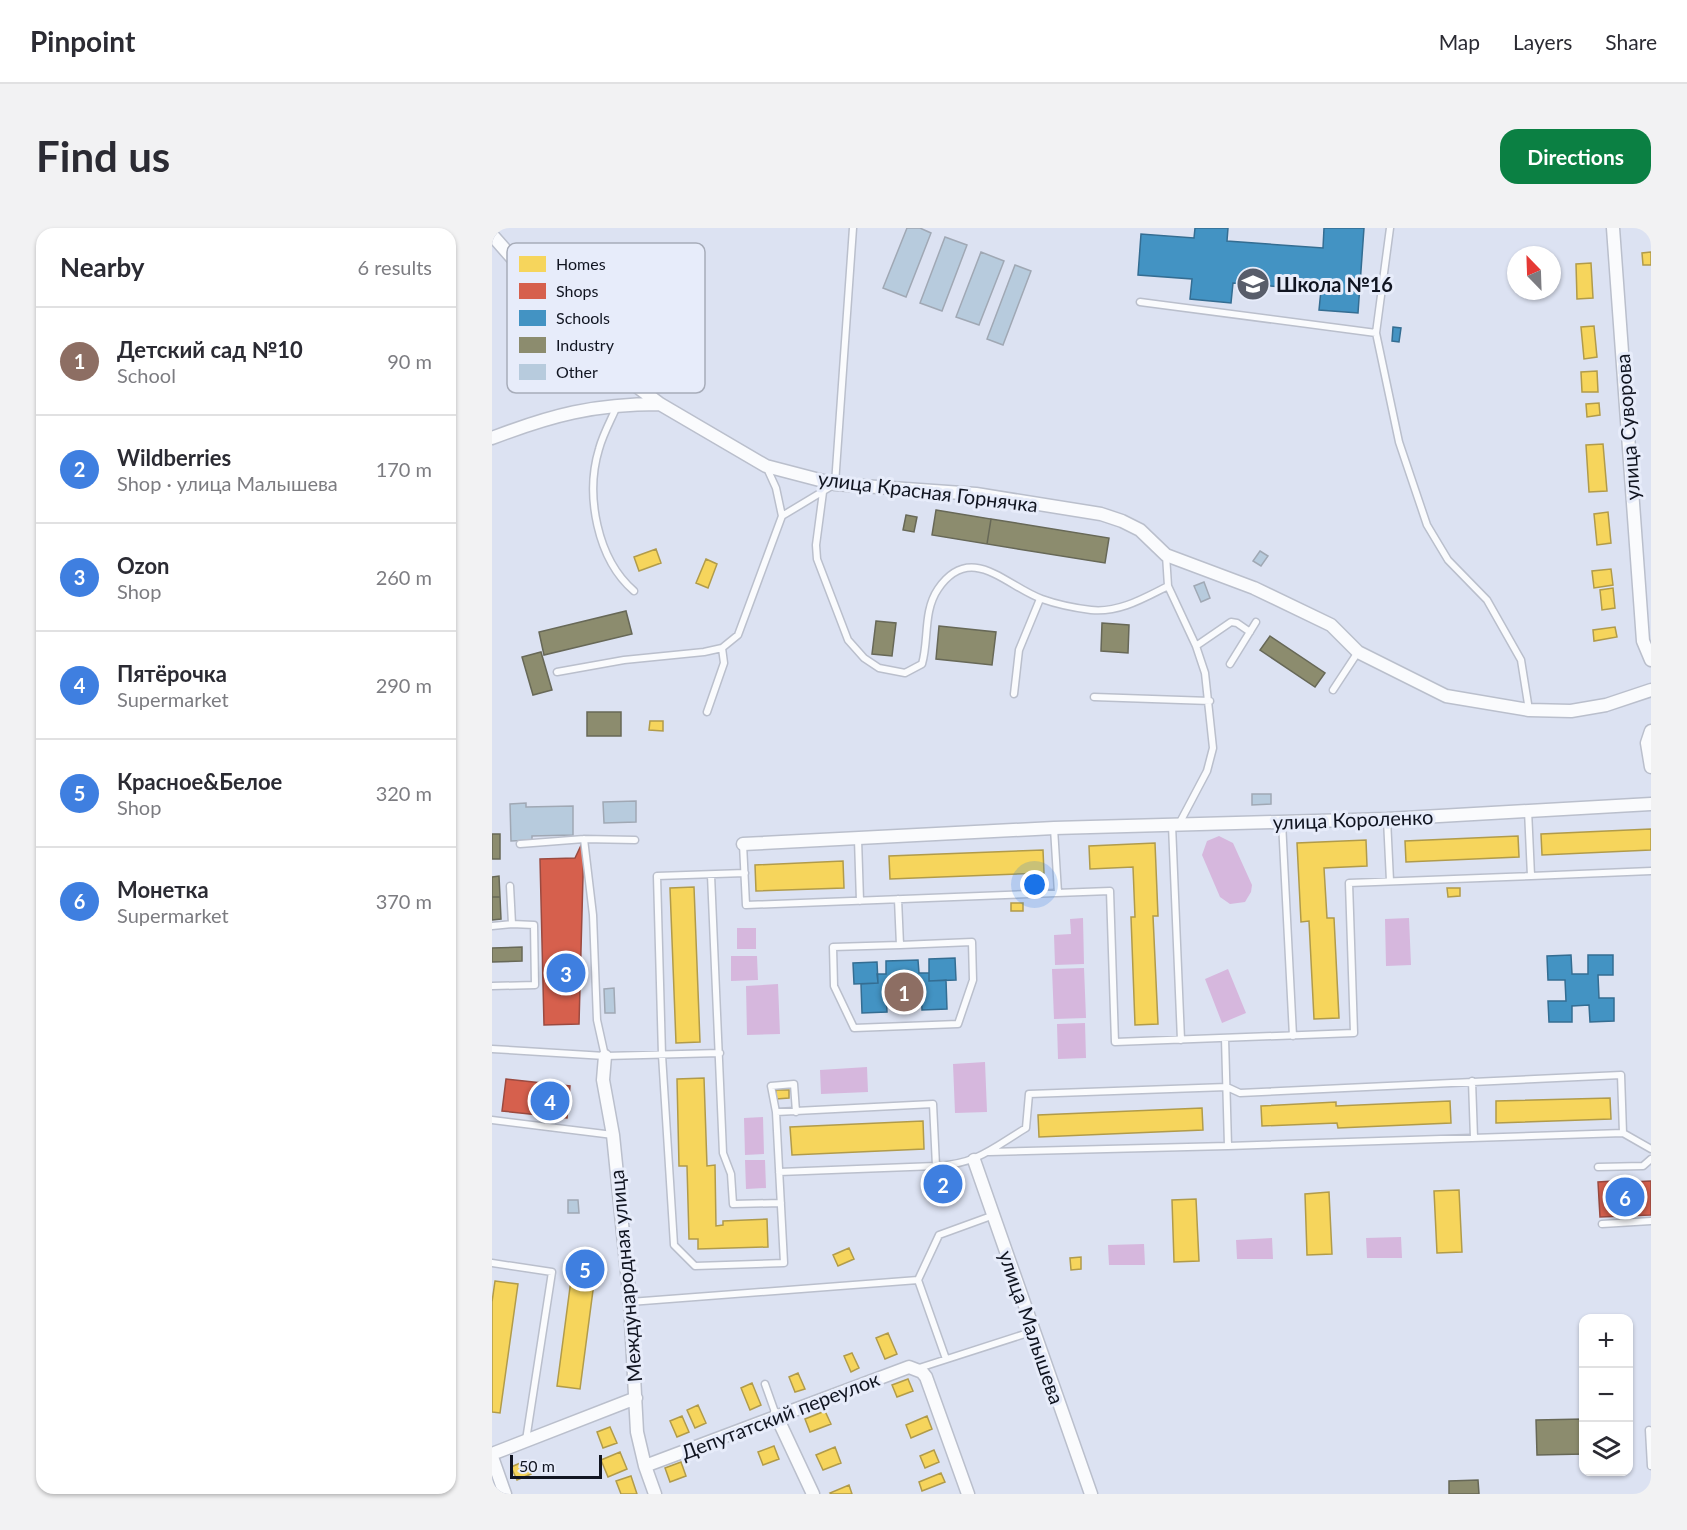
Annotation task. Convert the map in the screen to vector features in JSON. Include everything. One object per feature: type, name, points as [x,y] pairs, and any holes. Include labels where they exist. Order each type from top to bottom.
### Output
[{"type":"street","name":"улица Суворова","points":[[1613,228],[1643,641],[1651,660]]},
{"type":"street","name":"улица Красная Горнячка","points":[[492,235],[507,252]]},
{"type":"street","name":"улица Красная Горнячка","points":[[646,393],[660,404],[766,466],[836,484],[976,494],[1101,514],[1140,530],[1166,555],[1254,588],[1331,625],[1358,652],[1446,696],[1529,711],[1571,711],[1606,705],[1651,690]]},
{"type":"street","points":[[492,438],[579,409],[618,404],[660,404]]},
{"type":"street","points":[[1651,731],[1647,743],[1651,767]]},
{"type":"street","name":"улица Короленко","points":[[743,844],[1054,828],[1387,819],[1528,809],[1651,804]]},
{"type":"street","name":"Международная улица","points":[[604,1056],[603,1080],[613,1135],[630,1302],[638,1432],[645,1466],[655,1494]]},
{"type":"street","name":"улица Малышева","points":[[974,1160],[1090,1494]]},
{"type":"street","points":[[916,1369],[926,1377],[968,1494]]},
{"type":"street","name":"Депутатский переулок","points":[[645,1466],[899,1370],[916,1369]]},
{"type":"street","points":[[505,1494],[492,1456],[636,1398]]},
{"type":"street","points":[[776,1415],[813,1494]]},
{"type":"lane","points":[[782,516],[836,484],[853,228]]},
{"type":"lane","points":[[1390,228],[1376,333],[1399,442],[1427,525],[1448,560],[1487,600],[1521,660],[1529,711]]},
{"type":"lane","points":[[1140,302],[1376,333]]},
{"type":"lane","points":[[618,404],[599,449],[593,486],[599,526],[608,559],[619,578],[634,591]]},
{"type":"lane","points":[[557,672],[624,660],[704,652],[722,648],[738,635],[782,516],[776,488],[766,466]]},
{"type":"lane","points":[[823,492],[816,545],[821,575],[848,640],[864,658],[879,668],[905,673],[922,664],[930,605],[938,588],[950,576],[963,569],[979,567],[1000,575],[1040,599],[1092,610],[1125,607],[1168,586]]},
{"type":"lane","points":[[1166,555],[1168,586],[1196,646],[1210,701],[1213,748],[1208,771],[1175,825],[1181,1040]]},
{"type":"lane","points":[[1014,694],[1019,650],[1040,599]]},
{"type":"lane","points":[[1196,646],[1230,622],[1237,623],[1250,632]]},
{"type":"lane","points":[[1230,664],[1256,622]]},
{"type":"lane","points":[[707,712],[724,663],[722,648]]},
{"type":"lane","points":[[1333,690],[1358,652]]},
{"type":"lane","points":[[1094,697],[1210,701]]},
{"type":"lane","points":[[1528,809],[1531,876]]},
{"type":"lane","points":[[1387,819],[1390,881]]},
{"type":"lane","points":[[1282,822],[1293,1036]]},
{"type":"lane","points":[[1054,828],[1058,893]]},
{"type":"lane","points":[[584,839],[593,915],[597,1020],[604,1056]]},
{"type":"lane","points":[[520,844],[584,839],[635,840]]},
{"type":"lane","points":[[858,839],[860,900]]},
{"type":"lane","points":[[743,844],[746,905],[1110,891],[1116,1042],[1354,1033],[1349,883],[1651,871]]},
{"type":"lane","points":[[744,873],[657,876],[662,1055],[674,1245],[695,1266],[784,1263],[776,1112],[771,1086],[794,1084],[796,1112]]},
{"type":"lane","points":[[711,874],[723,1153],[731,1174],[733,1204],[781,1203]]},
{"type":"lane","points":[[510,886],[512,924]]},
{"type":"lane","points":[[898,899],[900,945]]},
{"type":"lane","points":[[492,926],[534,925],[535,985],[492,986]]},
{"type":"lane","points":[[972,942],[973,980],[958,1024],[854,1028],[834,986],[833,946],[900,945],[972,942]]},
{"type":"lane","points":[[1225,1038],[1228,1146]]},
{"type":"lane","points":[[492,1049],[604,1056],[720,1053]]},
{"type":"lane","points":[[779,1172],[960,1165],[974,1160],[1026,1128],[1029,1094],[1227,1087],[1240,1092],[1621,1075],[1623,1133]]},
{"type":"lane","points":[[1472,1081],[1474,1138]]},
{"type":"lane","points":[[776,1112],[933,1104],[936,1166]]},
{"type":"lane","points":[[492,1120],[613,1135]]},
{"type":"lane","points":[[987,1152],[1623,1133],[1651,1149]]},
{"type":"lane","points":[[1598,1167],[1642,1166],[1651,1159]]},
{"type":"lane","points":[[946,1359],[918,1280],[939,1234],[994,1215]]},
{"type":"lane","points":[[1602,1224],[1651,1221]]},
{"type":"lane","points":[[492,1263],[552,1272],[526,1442]]},
{"type":"lane","points":[[630,1302],[918,1280]]},
{"type":"lane","points":[[916,1369],[1034,1331]]},
{"type":"lane","points":[[765,1384],[776,1415]]},
{"type":"lane","points":[[1649,1430],[1651,1466]]},
{"type":"shaded area","points":[[1219,836],[1233,843],[1252,885],[1245,902],[1230,904],[1220,897],[1202,855],[1207,841]]},
{"type":"shaded area","points":[[1083,918],[1084,964],[1055,965],[1054,935],[1071,934],[1070,919]]},
{"type":"shaded area","points":[[1409,918],[1411,965],[1386,966],[1385,919]]},
{"type":"shaded area","points":[[737,928],[756,928],[756,949],[737,949]]},
{"type":"shaded area","points":[[731,956],[757,956],[758,980],[731,981]]},
{"type":"shaded area","points":[[1084,968],[1086,1018],[1054,1019],[1052,969]]},
{"type":"shaded area","points":[[1228,969],[1246,1013],[1222,1023],[1205,979]]},
{"type":"shaded area","points":[[778,984],[780,1034],[747,1035],[746,986]]},
{"type":"shaded area","points":[[1085,1023],[1086,1058],[1058,1059],[1057,1024]]},
{"type":"shaded area","points":[[985,1062],[987,1112],[955,1113],[953,1064]]},
{"type":"shaded area","points":[[867,1067],[868,1092],[821,1094],[820,1070]]},
{"type":"shaded area","points":[[763,1117],[764,1154],[745,1155],[744,1118]]},
{"type":"shaded area","points":[[745,1160],[765,1160],[766,1188],[746,1189]]},
{"type":"shaded area","points":[[1401,1237],[1402,1258],[1367,1258],[1366,1238]]},
{"type":"shaded area","points":[[1272,1238],[1273,1259],[1237,1259],[1236,1240]]},
{"type":"shaded area","points":[[1144,1244],[1145,1265],[1109,1265],[1108,1245]]},
{"type":"building: Homes","points":[[1651,252],[1651,265],[1643,265],[1642,253]]},
{"type":"building: Homes","points":[[1591,263],[1593,298],[1577,299],[1576,264]]},
{"type":"building: Homes","points":[[1594,326],[1597,357],[1584,359],[1581,327]]},
{"type":"building: Homes","points":[[1597,371],[1598,392],[1582,392],[1581,372]]},
{"type":"building: Homes","points":[[1599,403],[1600,415],[1587,417],[1586,404]]},
{"type":"building: Homes","points":[[1603,444],[1607,491],[1589,492],[1586,445]]},
{"type":"building: Homes","points":[[1608,512],[1611,543],[1597,545],[1594,514]]},
{"type":"building: Homes","points":[[656,549],[661,563],[639,571],[634,557]]},
{"type":"building: Homes","points":[[706,559],[717,564],[708,588],[696,583]]},
{"type":"building: Homes","points":[[1611,569],[1613,585],[1594,588],[1592,571]]},
{"type":"building: Homes","points":[[1613,588],[1615,608],[1602,610],[1600,590]]},
{"type":"building: Homes","points":[[1615,627],[1617,637],[1594,641],[1593,630]]},
{"type":"building: Homes","points":[[650,721],[663,721],[663,731],[649,730]]},
{"type":"building: Homes","points":[[1651,829],[1651,850],[1542,855],[1541,834]]},
{"type":"building: Homes","points":[[1518,836],[1519,857],[1406,862],[1405,841]]},
{"type":"building: Homes","points":[[1366,840],[1367,866],[1324,868],[1327,918],[1334,918],[1339,1018],[1314,1019],[1309,921],[1301,922],[1297,843]]},
{"type":"building: Homes","points":[[1155,843],[1158,916],[1153,916],[1158,1024],[1135,1025],[1131,917],[1135,917],[1133,867],[1090,869],[1089,846]]},
{"type":"building: Homes","points":[[1043,850],[1044,873],[890,879],[889,856]]},
{"type":"building: Homes","points":[[843,861],[844,888],[756,891],[755,865]]},
{"type":"building: Homes","points":[[694,887],[700,1042],[676,1043],[670,888]]},
{"type":"building: Homes","points":[[1447,888],[1460,888],[1460,896],[1448,897]]},
{"type":"building: Homes","points":[[1011,903],[1023,903],[1023,911],[1011,911]]},
{"type":"building: Homes","points":[[704,1078],[707,1166],[715,1165],[716,1226],[723,1225],[723,1221],[767,1219],[768,1247],[698,1249],[698,1239],[689,1239],[687,1166],[679,1166],[677,1079]]},
{"type":"building: Homes","points":[[776,1090],[789,1090],[789,1098],[776,1099]]},
{"type":"building: Homes","points":[[1610,1098],[1611,1119],[1496,1123],[1496,1101]]},
{"type":"building: Homes","points":[[1450,1101],[1451,1123],[1338,1128],[1337,1123],[1262,1126],[1261,1106],[1336,1102],[1336,1106]]},
{"type":"building: Homes","points":[[1202,1108],[1203,1130],[1039,1137],[1038,1115]]},
{"type":"building: Homes","points":[[923,1121],[924,1149],[792,1155],[790,1127]]},
{"type":"building: Homes","points":[[1459,1190],[1462,1252],[1437,1253],[1434,1191]]},
{"type":"building: Homes","points":[[1329,1192],[1332,1254],[1307,1255],[1305,1194]]},
{"type":"building: Homes","points":[[1196,1199],[1199,1261],[1174,1262],[1172,1200]]},
{"type":"building: Homes","points":[[849,1248],[854,1259],[838,1266],[833,1255]]},
{"type":"building: Homes","points":[[574,1257],[597,1260],[580,1389],[557,1386]]},
{"type":"building: Homes","points":[[1081,1257],[1081,1269],[1071,1270],[1070,1258]]},
{"type":"building: Homes","points":[[495,1281],[518,1284],[500,1413],[492,1412],[492,1302]]},
{"type":"building: Homes","points":[[888,1333],[897,1354],[885,1359],[876,1338]]},
{"type":"building: Homes","points":[[852,1353],[859,1368],[851,1372],[844,1356]]},
{"type":"building: Homes","points":[[798,1373],[805,1389],[795,1392],[789,1377]]},
{"type":"building: Homes","points":[[908,1379],[913,1391],[897,1397],[892,1385]]},
{"type":"building: Homes","points":[[752,1383],[761,1405],[750,1410],[741,1388]]},
{"type":"building: Homes","points":[[698,1405],[706,1423],[695,1428],[687,1410]]},
{"type":"building: Homes","points":[[825,1411],[831,1424],[810,1432],[805,1419]]},
{"type":"building: Homes","points":[[682,1416],[689,1432],[677,1437],[670,1421]]},
{"type":"building: Homes","points":[[927,1416],[932,1429],[911,1438],[906,1425]]},
{"type":"building: Homes","points":[[610,1427],[617,1443],[603,1448],[597,1432]]},
{"type":"building: Homes","points":[[774,1446],[779,1459],[763,1465],[758,1452]]},
{"type":"building: Homes","points":[[835,1447],[841,1463],[823,1470],[816,1455]]},
{"type":"building: Homes","points":[[934,1450],[939,1462],[925,1468],[920,1456]]},
{"type":"building: Homes","points":[[620,1452],[627,1469],[608,1477],[601,1460]]},
{"type":"building: Homes","points":[[525,1461],[531,1474],[517,1480],[511,1467]]},
{"type":"building: Homes","points":[[681,1462],[686,1476],[670,1482],[665,1468]]},
{"type":"building: Homes","points":[[941,1473],[945,1482],[922,1491],[919,1482]]},
{"type":"building: Homes","points":[[631,1476],[637,1494],[621,1494],[616,1481]]},
{"type":"building: Homes","points":[[849,1485],[852,1494],[830,1493]]},
{"type":"building: Shops","points":[[584,839],[579,1024],[544,1025],[540,859],[575,858]]},
{"type":"building: Shops","points":[[506,1079],[570,1086],[567,1118],[502,1111]]},
{"type":"building: Shops","points":[[959,1177],[962,1189],[938,1193],[936,1181]]},
{"type":"building: Shops","points":[[1613,1181],[1613,1183],[1651,1181],[1651,1215],[1600,1217],[1598,1182]]},
{"type":"building: Schools","points":[[1195,228],[1228,228],[1227,241],[1323,248],[1324,228],[1364,228],[1358,313],[1319,310],[1321,290],[1233,283],[1231,303],[1190,299],[1192,279],[1138,275],[1141,234],[1194,238]]},
{"type":"building: Schools","points":[[1393,327],[1401,328],[1399,342],[1392,341]]},
{"type":"building: Schools","points":[[1571,955],[1572,974],[1588,974],[1588,955],[1613,955],[1613,975],[1598,975],[1599,998],[1614,998],[1614,1021],[1590,1022],[1589,1005],[1572,1006],[1572,1022],[1549,1022],[1548,1001],[1566,1001],[1565,980],[1548,980],[1547,956]]},
{"type":"building: Schools","points":[[955,958],[956,980],[929,981],[929,959]]},
{"type":"building: Schools","points":[[918,960],[919,973],[929,973],[929,981],[946,980],[947,1009],[922,1010],[921,989],[914,989],[915,998],[892,999],[892,990],[886,990],[887,1012],[862,1013],[861,984],[878,983],[877,974],[886,974],[886,961]]},
{"type":"building: Schools","points":[[877,962],[878,983],[854,984],[853,963]]},
{"type":"building: Industry","points":[[936,510],[991,519],[987,544],[932,535]]},
{"type":"building: Industry","points":[[906,515],[917,517],[914,532],[903,530]]},
{"type":"building: Industry","points":[[991,519],[1109,538],[1105,563],[987,544]]},
{"type":"building: Industry","points":[[626,611],[632,634],[544,655],[539,632]]},
{"type":"building: Industry","points":[[876,621],[896,623],[892,656],[872,654]]},
{"type":"building: Industry","points":[[1102,623],[1129,625],[1128,653],[1101,651]]},
{"type":"building: Industry","points":[[939,626],[996,632],[992,665],[936,659]]},
{"type":"building: Industry","points":[[1270,636],[1325,673],[1315,687],[1260,650]]},
{"type":"building: Industry","points":[[541,652],[552,690],[533,695],[522,657]]},
{"type":"building: Industry","points":[[587,712],[621,712],[621,736],[587,736]]},
{"type":"building: Industry","points":[[492,834],[500,834],[500,859],[492,859]]},
{"type":"building: Industry","points":[[499,876],[500,897],[492,897],[492,877]]},
{"type":"building: Industry","points":[[492,897],[500,897],[501,919],[492,920]]},
{"type":"building: Industry","points":[[522,947],[522,961],[492,962],[492,948]]},
{"type":"building: Industry","points":[[1579,1419],[1579,1454],[1537,1455],[1536,1420]]},
{"type":"building: Industry","points":[[1478,1480],[1479,1494],[1449,1494],[1449,1481]]},
{"type":"building: Other","points":[[907,228],[920,228],[931,233],[906,297],[883,288]]},
{"type":"building: Other","points":[[945,237],[967,245],[942,311],[920,303]]},
{"type":"building: Other","points":[[981,252],[1004,261],[979,325],[956,317]]},
{"type":"building: Other","points":[[1015,265],[1031,271],[1003,345],[987,339]]},
{"type":"building: Other","points":[[1260,551],[1268,556],[1261,566],[1253,561]]},
{"type":"building: Other","points":[[1204,582],[1210,598],[1201,602],[1194,586]]},
{"type":"building: Other","points":[[1252,794],[1271,794],[1271,804],[1252,805]]},
{"type":"building: Other","points":[[636,801],[636,822],[604,823],[603,802]]},
{"type":"building: Other","points":[[526,803],[526,807],[573,806],[573,835],[532,836],[532,840],[511,841],[510,804]]},
{"type":"building: Other","points":[[614,988],[615,1013],[605,1013],[604,989]]},
{"type":"building: Other","points":[[568,1200],[578,1200],[579,1213],[568,1213]]},
{"type":"place","name":"Школа №16","points":[[1253,284]]},
{"type":"place","name":"Ozon","points":[[566,973]]},
{"type":"place","name":"Детский сад №10","points":[[904,992]]},
{"type":"place","name":"Пятёрочка","points":[[550,1101]]},
{"type":"place","name":"Wildberries","points":[[943,1184]]},
{"type":"place","name":"Монетка","points":[[1625,1197]]},
{"type":"place","name":"Красное&Белое","points":[[585,1269]]}]
